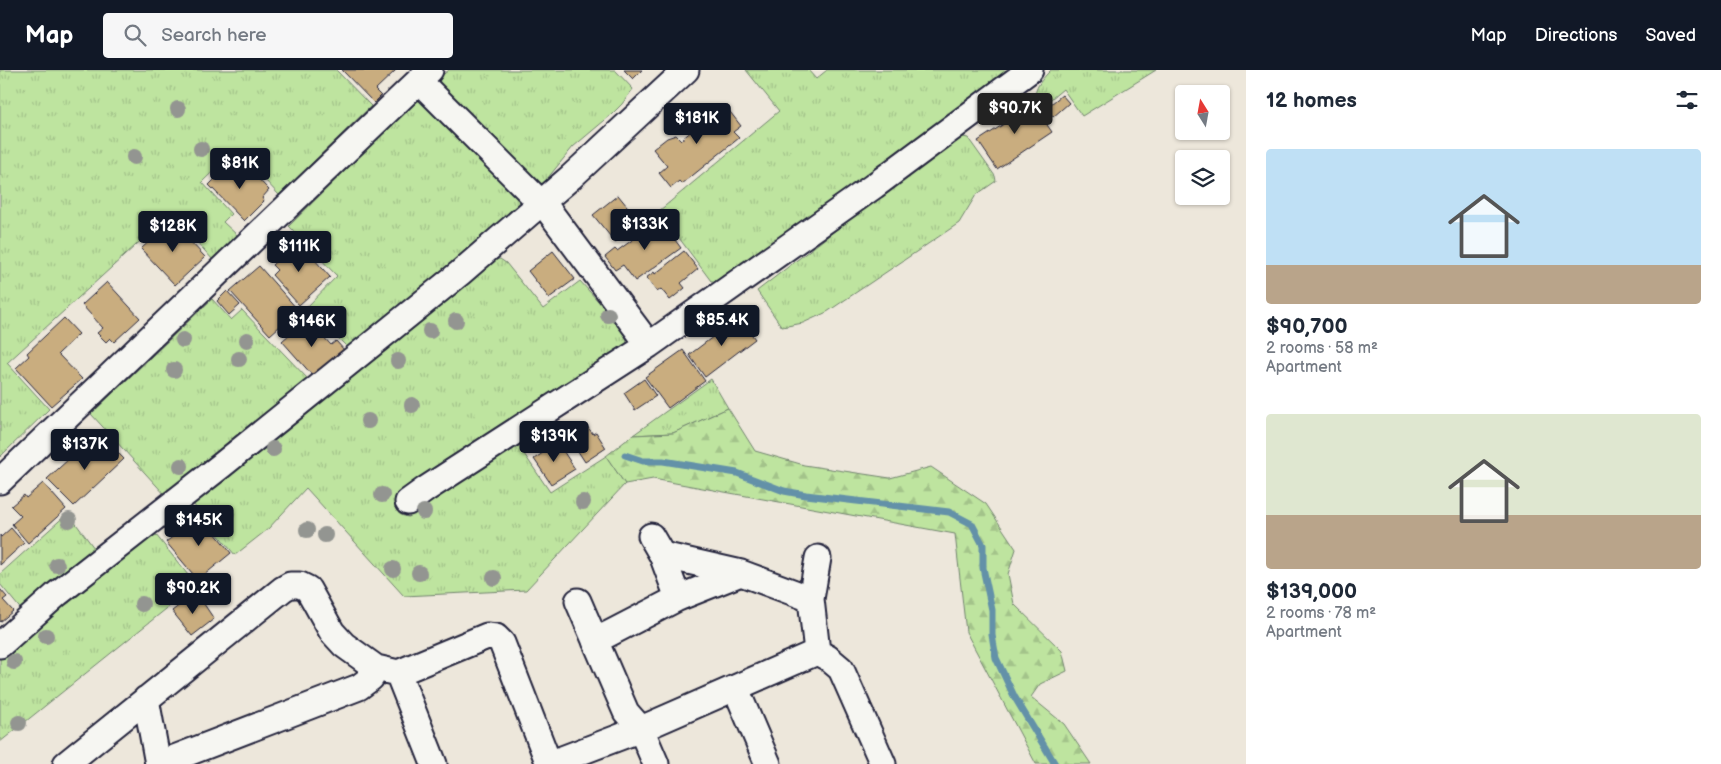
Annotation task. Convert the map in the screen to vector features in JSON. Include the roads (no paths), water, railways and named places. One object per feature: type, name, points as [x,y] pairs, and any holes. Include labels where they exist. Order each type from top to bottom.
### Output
[{"type":"street","points":[[0,644],[57,594],[222,465],[460,273],[572,177],[686,70]]},
{"type":"street","points":[[408,502],[649,345],[874,186],[1030,70]]},
{"type":"street","points":[[0,481],[425,75],[556,218],[649,345]]},
{"type":"street","points":[[678,598],[656,545],[741,573],[811,599]]},
{"type":"street","points":[[817,652],[811,599],[818,558]]},
{"type":"street","points":[[595,641],[678,598],[741,573]]},
{"type":"street","points":[[66,764],[275,595],[290,585],[300,585],[308,589],[332,632],[344,645],[387,671],[430,763]]},
{"type":"street","points":[[578,601],[626,712],[641,729],[656,764]]},
{"type":"street","points":[[146,699],[158,764],[359,687],[370,678],[387,671],[487,636],[496,637],[502,643],[549,764],[641,729],[817,652]]},
{"type":"street","points":[[817,652],[828,658],[841,670],[883,764]]},
{"type":"street","points":[[736,689],[768,764]]},
{"type":"waterway","points":[[625,455],[643,461],[663,461],[737,473],[784,491],[806,495],[949,512],[972,524],[983,545],[983,568],[992,610],[992,635],[996,658],[1014,696],[1055,764]]}]
